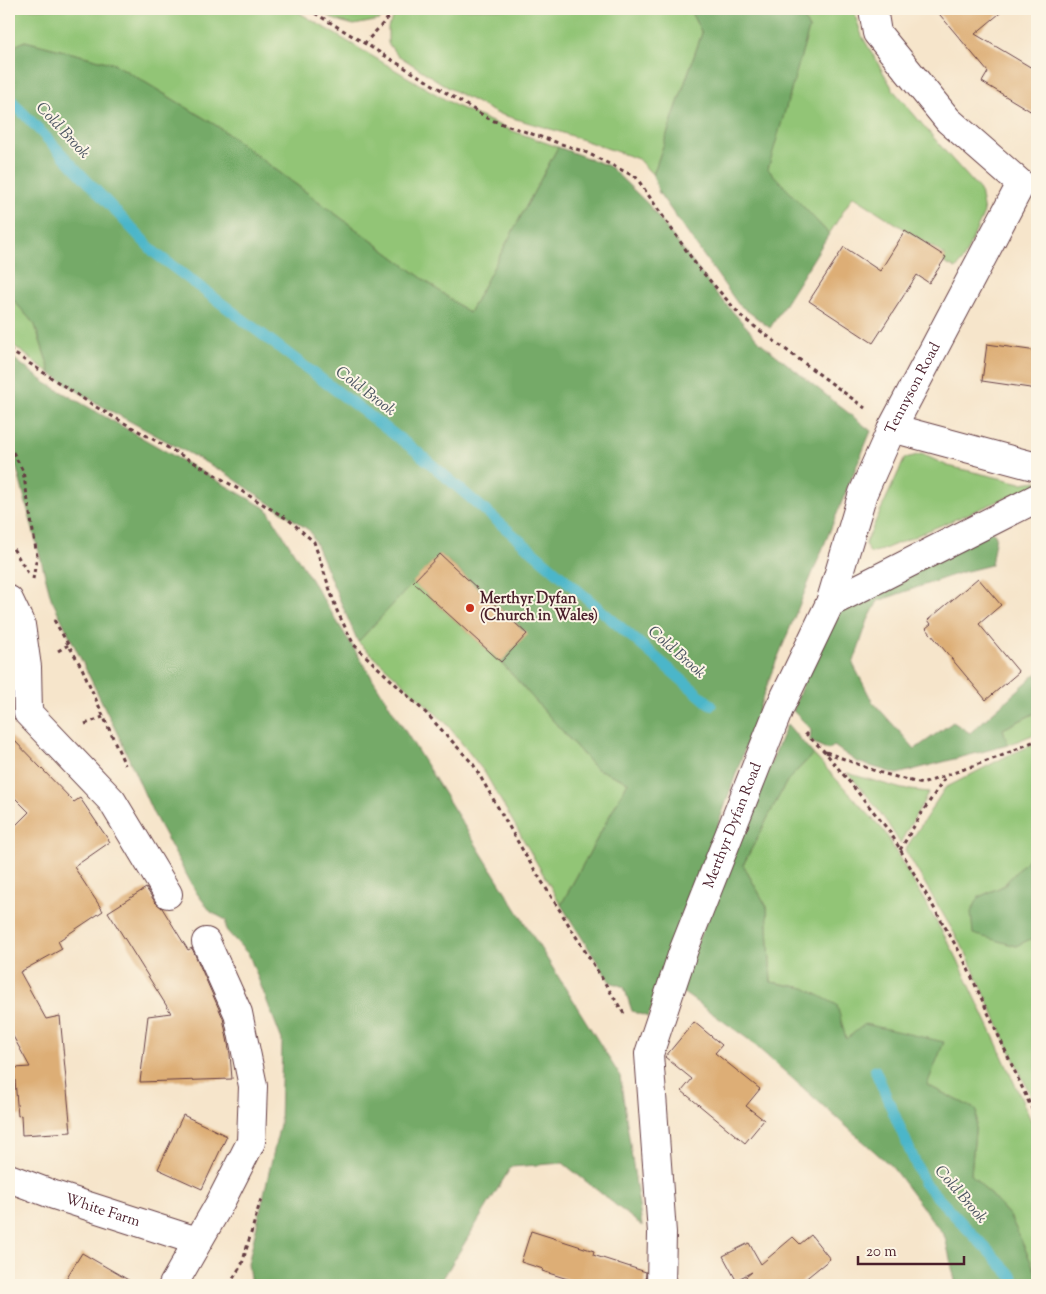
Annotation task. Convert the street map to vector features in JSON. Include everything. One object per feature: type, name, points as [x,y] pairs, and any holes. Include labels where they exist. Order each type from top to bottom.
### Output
[{"type":"street","name":"Tennyson Road","points":[[830,603],[863,493],[892,428],[1029,187],[948,120],[877,32],[872,9]]},
{"type":"street","points":[[892,428],[1037,467]]},
{"type":"street","points":[[830,603],[1037,498]]},
{"type":"street","points":[[9,600],[21,624],[27,667],[18,716],[112,801],[168,894]]},
{"type":"street","name":"Merthyr Dyfan Road","points":[[661,1285],[662,1234],[649,1054],[684,949],[779,709],[830,603]]},
{"type":"street","points":[[173,1285],[220,1203],[251,1142],[253,1086],[238,1013],[206,942]]},
{"type":"street","name":"White Farm","points":[[9,1178],[54,1195],[198,1241]]},
{"type":"path","points":[[308,9],[491,120],[586,152],[636,177],[697,266],[743,318],[892,428]]},
{"type":"path","points":[[364,44],[388,18],[393,9]]},
{"type":"path","points":[[9,350],[96,407],[202,466],[289,520],[314,542],[337,611],[354,646],[426,713],[473,764],[526,856],[649,1054]]},
{"type":"path","points":[[9,444],[23,471],[37,556],[32,580],[9,542]]},
{"type":"path","points":[[50,612],[82,668],[126,767]]},
{"type":"path","points":[[779,709],[825,752],[890,832],[963,958],[1037,1120]]},
{"type":"path","points":[[825,752],[878,772],[922,784],[1001,756],[1037,740]]},
{"type":"path","points":[[900,851],[923,811],[946,777]]},
{"type":"green space","points":[[9,9],[293,9],[456,106],[510,130],[558,147],[469,313],[217,126],[115,64],[25,41],[9,49]]},
{"type":"green space","points":[[318,9],[387,9],[380,20],[354,25],[335,20]]},
{"type":"green space","points":[[398,9],[689,9],[702,33],[653,175],[638,159],[557,131],[496,113],[449,88],[396,54],[388,43],[388,27]]},
{"type":"green space","points":[[689,9],[800,9],[809,29],[768,169],[829,234],[770,328],[738,304],[659,193],[653,175],[702,33]]},
{"type":"green space","points":[[800,9],[853,9],[862,36],[894,91],[980,190],[984,213],[964,258],[956,269],[944,263],[945,255],[853,196],[829,234],[767,170],[809,29]]},
{"type":"green space","points":[[25,41],[115,64],[217,126],[469,313],[558,147],[609,166],[648,204],[715,292],[761,343],[871,431],[771,674],[664,979],[648,1017],[632,1011],[624,987],[610,982],[561,905],[628,782],[595,768],[501,662],[527,633],[440,554],[358,642],[310,531],[227,474],[98,404],[51,374],[35,325],[9,295],[9,49]]},
{"type":"green space","points":[[9,295],[35,325],[51,374],[9,342]]},
{"type":"green space","points":[[9,355],[46,383],[267,509],[620,1076],[642,1226],[563,1163],[511,1167],[439,1285],[251,1285],[248,1264],[280,1124],[282,1040],[249,955],[226,930],[226,920],[211,912],[196,892],[153,813],[121,741],[51,598],[17,469],[9,451]]},
{"type":"green space","points":[[922,454],[948,466],[1021,483],[1037,481],[1037,485],[882,550],[870,553],[865,544],[905,458]]},
{"type":"green space","points":[[978,523],[996,535],[991,565],[959,573],[878,601],[868,620],[853,664],[872,701],[915,749],[953,722],[970,733],[1037,673],[1037,712],[1003,729],[1008,745],[897,774],[857,762],[834,746],[828,750],[810,741],[811,729],[793,711],[830,607]]},
{"type":"green space","points":[[413,582],[501,662],[595,768],[628,782],[561,905],[485,773],[446,723],[358,642]]},
{"type":"green space","points":[[1037,712],[1037,733],[1008,745],[1003,729]]},
{"type":"green space","points":[[787,724],[813,754],[787,781],[743,865],[767,907],[771,982],[805,988],[837,1005],[846,1039],[865,1024],[944,1042],[927,1085],[977,1110],[971,1174],[1010,1216],[1037,1275],[1037,1285],[956,1285],[945,1237],[892,1167],[748,1039],[678,989]]},
{"type":"green space","points":[[1037,743],[1037,849],[1003,886],[979,897],[1015,946],[1037,936],[1037,1110],[966,953],[905,850],[945,788],[1007,756]]},
{"type":"green space","points":[[813,754],[884,831],[955,954],[1037,1134],[1037,1275],[1010,1216],[971,1174],[977,1110],[927,1085],[845,1039],[805,988],[771,982],[767,907],[743,865],[787,781]]},
{"type":"green space","points":[[847,773],[902,789],[929,792],[900,843],[875,806]]},
{"type":"green space","points":[[1037,849],[1037,936],[1016,946],[973,934],[971,912],[979,897],[1003,886]]},
{"type":"building","points":[[935,9],[1005,9],[975,34],[1037,71],[1037,115],[982,82],[988,72]]},
{"type":"building","points":[[905,231],[946,257],[929,283],[917,275],[873,343],[809,301],[844,247],[880,271]]},
{"type":"building","points":[[987,344],[1037,351],[1037,389],[982,381]]},
{"type":"building","name":"Merthyr Dyfan (Church in Wales)","points":[[440,554],[527,634],[501,662],[413,582]]},
{"type":"building","points":[[978,578],[1001,605],[979,624],[1019,672],[986,700],[926,628],[931,624],[928,620]]},
{"type":"building","points":[[9,735],[74,802],[80,798],[110,842],[74,867],[103,911],[58,941],[62,949],[20,972],[46,1019],[60,1016],[71,1132],[22,1135],[21,1115],[18,1116],[14,1068],[30,1067],[9,1029],[9,832],[29,812],[9,792]]},
{"type":"building","points":[[146,888],[155,902],[162,908],[188,950],[192,948],[223,1018],[230,1054],[232,1079],[140,1082],[148,1016],[171,1013],[108,912]]},
{"type":"building","points":[[694,1022],[722,1045],[715,1053],[760,1089],[746,1106],[764,1120],[745,1143],[682,1091],[692,1079],[665,1057]]},
{"type":"building","points":[[183,1115],[227,1136],[202,1189],[158,1169]]},
{"type":"building","points":[[531,1231],[594,1251],[593,1255],[646,1272],[645,1285],[587,1285],[542,1271],[543,1269],[521,1262]]},
{"type":"building","points":[[811,1235],[830,1259],[798,1285],[736,1285],[752,1272],[736,1280],[723,1256],[749,1243],[761,1264],[793,1237],[800,1244]]},
{"type":"building","points":[[82,1253],[137,1285],[62,1285]]},
{"type":"waterway","name":"Cold Brook","points":[[9,98],[155,253],[416,451],[711,705]]},
{"type":"waterway","name":"Cold Brook","points":[[875,1070],[924,1183],[1013,1277]]},
{"type":"place","name":"Merthyr Dyfan (Church in Wales)","points":[[470,608]]}]
